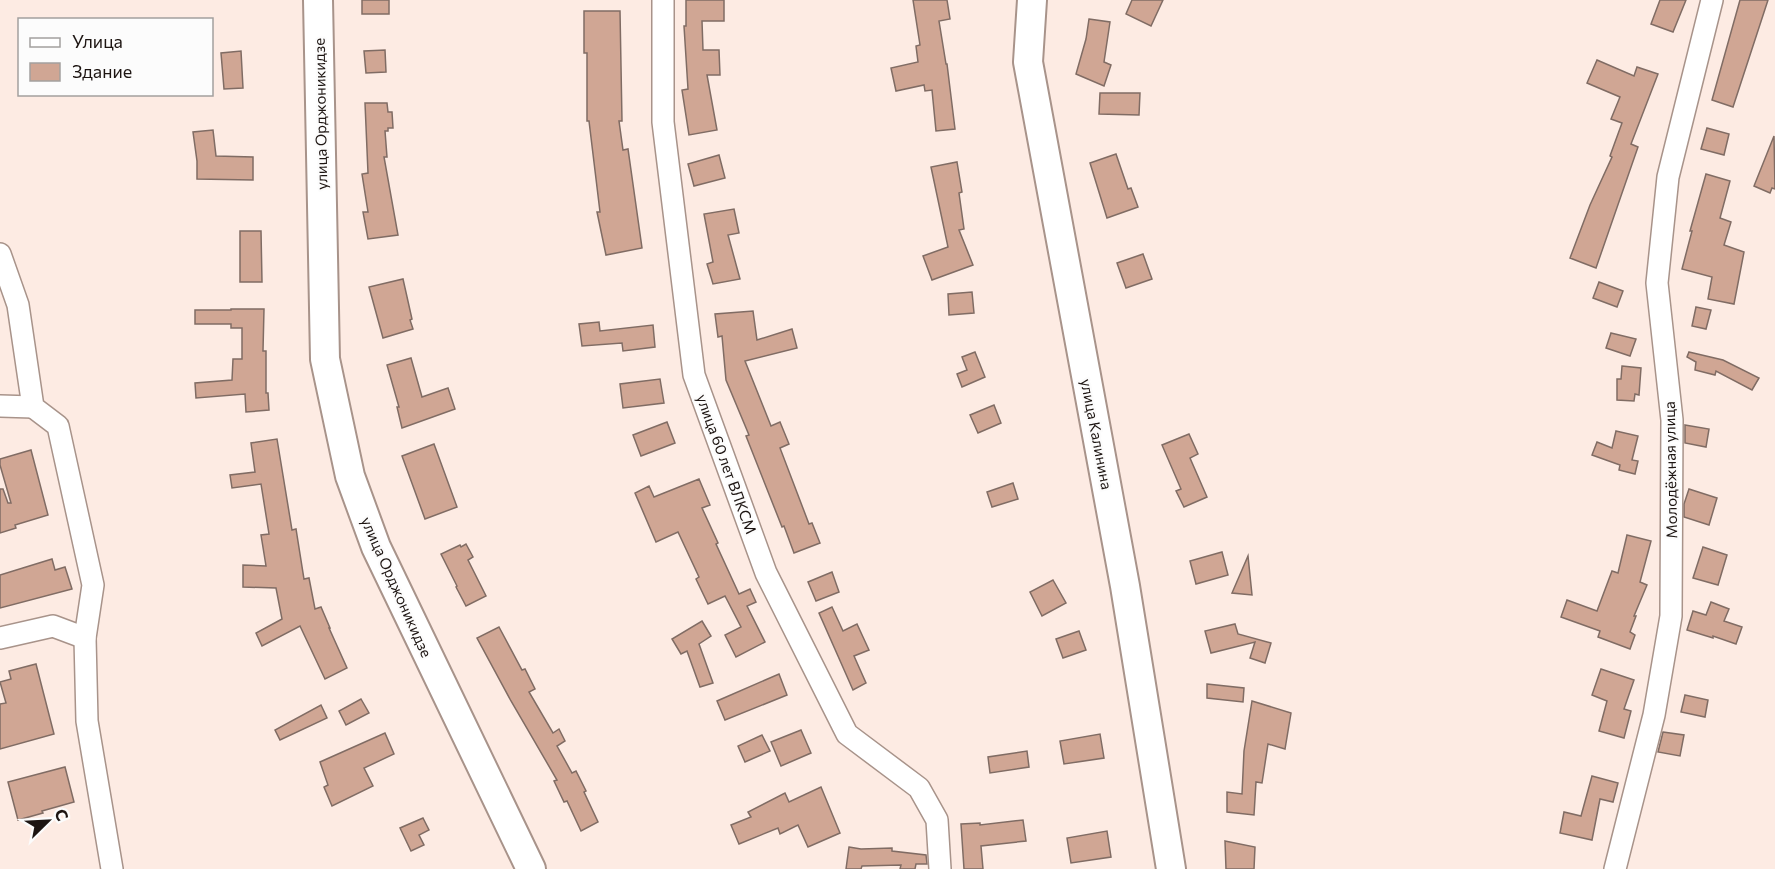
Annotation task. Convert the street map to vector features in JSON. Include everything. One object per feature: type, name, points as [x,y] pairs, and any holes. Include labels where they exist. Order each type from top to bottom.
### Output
[{"type":"main road","name":"улица Орджоникидзе","points":[[318,0],[325,359],[350,476],[376,547],[531,869]]},
{"type":"main road","name":"улица Калинина","points":[[1032,0],[1028,62],[1125,586],[1171,869]]},
{"type":"street","name":"улица 60 лет ВЛКСМ","points":[[663,0],[663,122],[694,375],[766,573],[847,734],[919,788],[937,820],[940,869]]},
{"type":"street","name":"Молодёжная улица","points":[[1615,869],[1654,715],[1671,616],[1672,420],[1657,283],[1668,177],[1712,0]]},
{"type":"street","points":[[0,254],[18,305],[33,407]]},
{"type":"street","points":[[0,406],[33,407],[58,426],[61,438],[93,585],[85,638],[87,721],[112,869]]},
{"type":"street","points":[[0,638],[53,626],[85,638]]},
{"type":"building","points":[[362,0],[389,0],[389,14],[362,14]]},
{"type":"building","points":[[686,0],[724,0],[724,21],[702,21],[703,50],[719,50],[720,75],[707,75],[717,130],[689,135],[682,90],[688,89],[684,26],[686,26]]},
{"type":"building","points":[[913,0],[947,0],[950,19],[939,21],[955,129],[936,131],[932,90],[925,91],[924,85],[896,91],[891,68],[918,62],[916,46],[920,45]]},
{"type":"building","points":[[1132,0],[1163,0],[1151,26],[1126,14]]},
{"type":"building","points":[[1660,0],[1686,0],[1673,32],[1651,24]]},
{"type":"building","points":[[1740,0],[1768,0],[1733,107],[1712,100]]},
{"type":"building","points":[[584,11],[620,11],[622,121],[619,121],[623,150],[628,149],[642,248],[606,255],[597,212],[600,212],[589,121],[587,121],[587,53],[584,53]]},
{"type":"building","points":[[1089,19],[1110,22],[1104,62],[1111,65],[1104,86],[1076,74]]},
{"type":"building","points":[[385,50],[386,72],[366,73],[364,51]]},
{"type":"building","points":[[241,51],[243,88],[224,89],[221,53]]},
{"type":"building","points":[[1597,60],[1634,76],[1637,67],[1658,74],[1631,144],[1638,147],[1596,268],[1570,258],[1590,205],[1612,157],[1610,156],[1622,123],[1611,119],[1620,97],[1587,83]]},
{"type":"building","points":[[1100,93],[1140,93],[1139,115],[1099,114]]},
{"type":"building","points":[[365,103],[387,103],[388,112],[392,112],[393,128],[385,131],[387,157],[384,157],[398,235],[368,239],[363,212],[368,212],[362,174],[368,173]]},
{"type":"building","points":[[1707,128],[1729,134],[1724,155],[1701,149]]},
{"type":"building","points":[[213,130],[216,156],[253,157],[253,180],[197,179],[193,132]]},
{"type":"building","points":[[1774,136],[1775,189],[1772,188],[1770,193],[1754,186]]},
{"type":"building","points":[[1116,154],[1128,189],[1131,188],[1138,207],[1107,218],[1090,163]]},
{"type":"building","points":[[719,155],[725,178],[694,186],[688,164]]},
{"type":"building","points":[[957,162],[962,192],[959,193],[964,229],[959,230],[973,265],[932,280],[923,256],[948,247],[931,167]]},
{"type":"building","points":[[1706,174],[1730,181],[1720,218],[1731,222],[1724,245],[1744,252],[1734,304],[1708,299],[1712,277],[1682,269]]},
{"type":"building","points":[[734,209],[739,233],[728,235],[740,279],[713,284],[707,264],[713,262],[704,214]]},
{"type":"building","points":[[240,231],[261,231],[262,282],[240,282]]},
{"type":"building","points":[[1143,254],[1152,279],[1126,288],[1117,263]]},
{"type":"building","points":[[403,279],[413,329],[383,338],[369,287]]},
{"type":"building","points":[[1599,282],[1623,291],[1617,307],[1593,298]]},
{"type":"building","points":[[972,292],[974,313],[949,315],[948,294]]},
{"type":"building","points":[[1696,307],[1711,310],[1706,329],[1692,326]]},
{"type":"building","points":[[264,309],[263,351],[266,351],[266,393],[268,393],[269,410],[246,412],[245,394],[196,398],[195,383],[232,380],[233,359],[242,359],[242,328],[231,328],[231,324],[195,324],[195,310]]},
{"type":"building","points":[[753,311],[757,340],[792,329],[797,348],[745,361],[771,426],[780,422],[789,444],[780,448],[809,524],[812,523],[820,543],[794,553],[746,436],[749,435],[726,380],[722,336],[718,337],[715,314]]},
{"type":"building","points":[[599,322],[600,331],[653,325],[655,347],[623,351],[622,343],[582,346],[579,324]]},
{"type":"building","points":[[1611,333],[1636,339],[1630,356],[1606,348]]},
{"type":"building","points":[[975,352],[985,377],[962,387],[957,374],[967,370],[962,357]]},
{"type":"building","points":[[1689,352],[1723,360],[1759,378],[1752,390],[1716,371],[1715,375],[1695,370],[1696,362],[1687,357]]},
{"type":"building","points":[[411,358],[422,397],[448,388],[455,409],[402,428],[397,407],[399,407],[387,365]]},
{"type":"building","points":[[1622,366],[1641,368],[1639,395],[1635,394],[1634,401],[1617,400],[1617,379],[1621,379]]},
{"type":"building","points":[[660,379],[664,403],[623,408],[620,384]]},
{"type":"building","points":[[994,405],[1001,423],[978,433],[970,415]]},
{"type":"building","points":[[667,422],[675,443],[641,456],[633,435]]},
{"type":"building","points":[[1685,425],[1709,429],[1706,447],[1685,443]]},
{"type":"building","points":[[1616,431],[1638,436],[1632,460],[1638,461],[1635,474],[1619,470],[1620,465],[1592,455],[1597,442],[1612,448]]},
{"type":"building","points":[[1189,434],[1198,454],[1190,458],[1207,497],[1184,507],[1176,491],[1181,489],[1162,445]]},
{"type":"building","points":[[277,439],[292,530],[296,529],[304,579],[309,578],[315,609],[321,607],[347,668],[325,679],[300,626],[262,646],[256,633],[282,619],[276,588],[243,587],[243,565],[266,566],[261,535],[269,534],[261,484],[232,488],[230,475],[255,472],[251,443]]},
{"type":"building","points":[[434,444],[457,507],[425,519],[402,456]]},
{"type":"building","points":[[31,450],[48,515],[15,525],[16,528],[0,533],[0,489],[3,489],[8,503],[11,503],[0,459]]},
{"type":"building","points":[[699,479],[710,505],[702,508],[718,543],[716,544],[739,594],[750,589],[756,602],[747,606],[765,642],[736,657],[725,635],[741,627],[725,596],[708,604],[696,579],[699,577],[678,532],[656,542],[635,493],[649,486],[654,497]]},
{"type":"building","points":[[1013,483],[1018,499],[992,507],[987,492]]},
{"type":"building","points":[[1689,489],[1717,498],[1709,525],[1684,517],[1684,504]]},
{"type":"building","points":[[1627,535],[1651,541],[1640,582],[1647,585],[1634,616],[1636,616],[1630,632],[1635,635],[1630,649],[1598,637],[1600,631],[1561,617],[1567,600],[1597,611],[1612,571],[1618,573]]},
{"type":"building","points":[[466,544],[473,557],[468,560],[486,596],[466,606],[441,554]]},
{"type":"building","points":[[1703,547],[1727,555],[1718,585],[1693,578]]},
{"type":"building","points":[[1222,552],[1228,575],[1196,584],[1190,561]]},
{"type":"building","points":[[1248,556],[1252,595],[1232,593]]},
{"type":"building","points":[[52,559],[55,570],[65,567],[72,589],[0,608],[0,575]]},
{"type":"building","points":[[832,572],[839,592],[816,601],[808,582]]},
{"type":"building","points":[[1053,580],[1066,603],[1042,616],[1030,592]]},
{"type":"building","points":[[1711,602],[1729,609],[1724,621],[1742,627],[1736,644],[1687,630],[1693,611],[1706,615]]},
{"type":"building","points":[[832,607],[843,631],[857,624],[869,650],[854,656],[866,683],[853,690],[819,613]]},
{"type":"building","points":[[702,621],[711,636],[699,644],[713,683],[700,687],[687,651],[681,654],[672,639]]},
{"type":"building","points":[[1235,624],[1238,634],[1271,643],[1265,663],[1250,658],[1255,642],[1211,653],[1205,631]]},
{"type":"building","points":[[499,627],[522,670],[525,669],[535,689],[529,692],[553,733],[559,729],[565,741],[557,746],[572,773],[576,771],[586,791],[584,792],[598,822],[581,831],[567,801],[564,802],[554,781],[557,780],[477,638]]},
{"type":"building","points":[[1079,631],[1086,650],[1063,658],[1056,639]]},
{"type":"building","points":[[36,664],[54,734],[0,749],[0,704],[6,703],[0,682],[11,679],[9,671]]},
{"type":"building","points":[[1601,669],[1634,680],[1624,709],[1631,711],[1624,738],[1599,731],[1607,701],[1592,695]]},
{"type":"building","points":[[779,674],[787,695],[725,720],[717,701]]},
{"type":"building","points":[[1207,684],[1244,688],[1243,702],[1207,698]]},
{"type":"building","points":[[1685,695],[1708,700],[1705,717],[1681,712]]},
{"type":"building","points":[[361,699],[369,713],[346,725],[339,711]]},
{"type":"building","points":[[1252,701],[1291,713],[1285,749],[1268,744],[1262,783],[1256,782],[1254,815],[1227,812],[1227,792],[1242,794],[1244,751]]},
{"type":"building","points":[[321,705],[327,718],[280,740],[275,730]]},
{"type":"building","points":[[801,730],[811,753],[781,766],[771,742]]},
{"type":"building","points":[[1663,732],[1684,735],[1680,756],[1658,752]]},
{"type":"building","points":[[385,733],[394,754],[364,768],[373,786],[332,806],[324,787],[328,785],[320,762]]},
{"type":"building","points":[[1100,734],[1104,758],[1064,764],[1060,741]]},
{"type":"building","points":[[762,735],[770,751],[745,762],[738,746]]},
{"type":"building","points":[[1027,751],[1029,767],[990,773],[988,757]]},
{"type":"building","points":[[65,767],[74,802],[18,820],[8,782]]},
{"type":"building","points":[[1592,776],[1618,783],[1613,802],[1600,799],[1592,840],[1560,833],[1564,812],[1581,816]]},
{"type":"building","points":[[821,787],[840,833],[808,847],[798,825],[780,834],[778,828],[739,844],[731,825],[751,817],[748,812],[785,793],[789,802]]},
{"type":"building","points":[[423,818],[429,830],[419,835],[424,845],[411,851],[400,828]]},
{"type":"building","points":[[1023,820],[1026,841],[981,846],[983,869],[964,869],[961,824],[980,823],[980,825]]},
{"type":"building","points":[[1107,831],[1111,857],[1071,863],[1067,838]]},
{"type":"building","points":[[1225,841],[1255,847],[1254,869],[1226,869]]},
{"type":"building","points":[[849,847],[892,848],[892,851],[926,855],[927,864],[916,864],[915,869],[900,869],[901,865],[862,866],[861,869],[846,869]]}]
